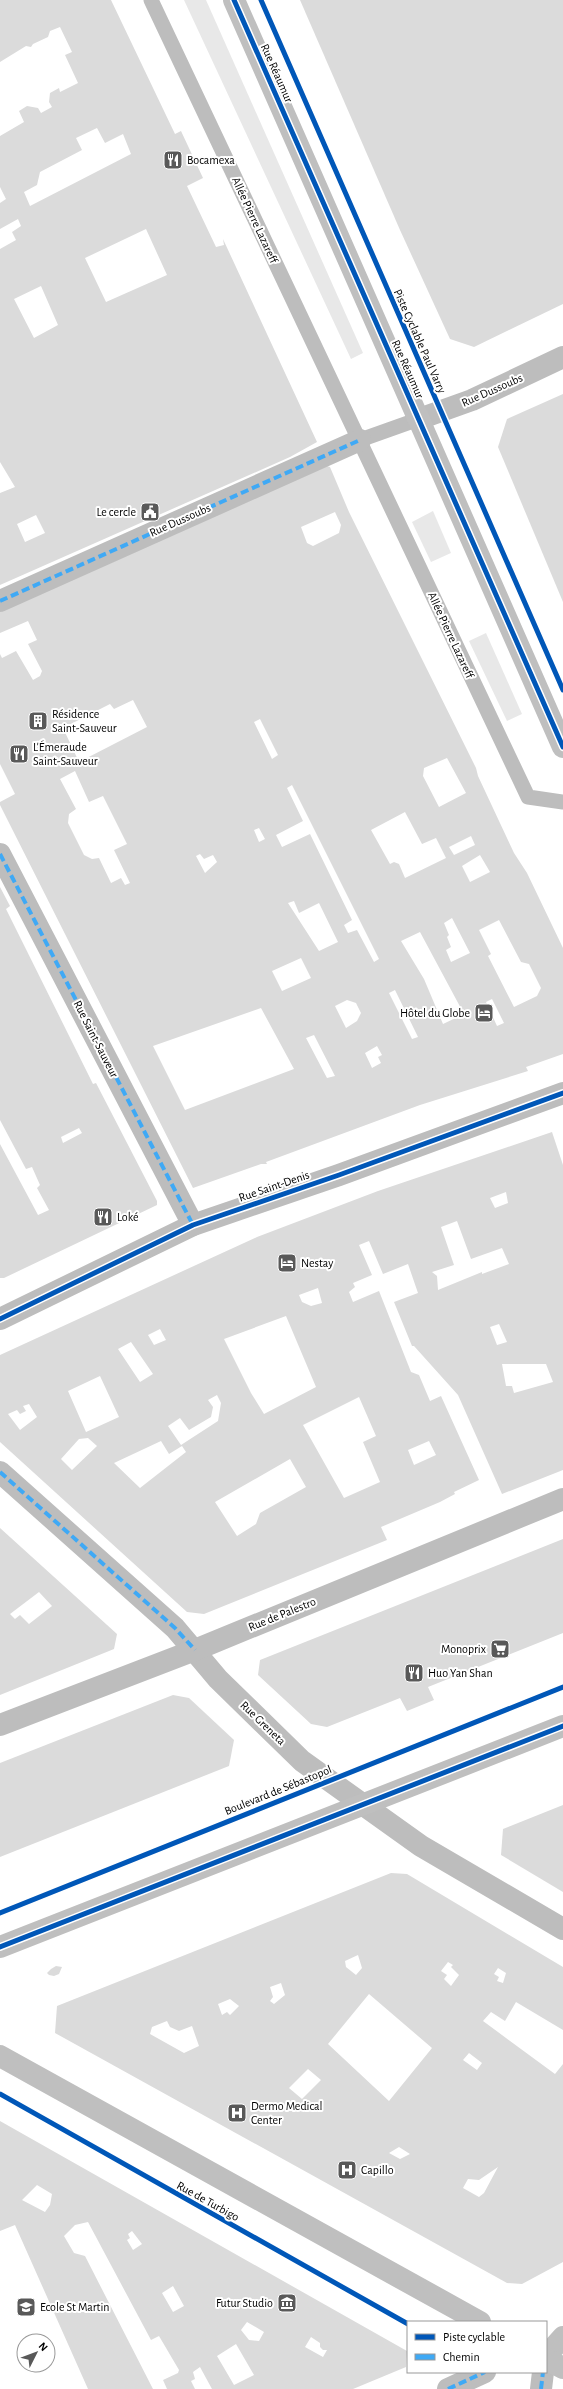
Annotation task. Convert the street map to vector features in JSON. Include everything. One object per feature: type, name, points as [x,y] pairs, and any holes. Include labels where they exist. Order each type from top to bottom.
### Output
[{"type":"main road","name":"Rue Réaumur","points":[[234,0],[563,747]]},
{"type":"main road","points":[[0,1947],[563,1726]]},
{"type":"main road","points":[[0,2056],[478,2321]]},
{"type":"main road","points":[[547,2356],[563,2337]]},
{"type":"main road","points":[[547,2358],[563,2368]]},
{"type":"street","name":"Rue Dussoubs","points":[[419,419],[472,400],[563,357]]},
{"type":"street","name":"Rue Dussoubs","points":[[0,601],[360,440]]},
{"type":"street","name":"Rue Saint-Sauveur","points":[[0,854],[193,1225]]},
{"type":"street","name":"Rue Saint-Denis","points":[[0,1319],[193,1225],[339,1175],[563,1093]]},
{"type":"street","name":"Rue Greneta","points":[[0,1472],[176,1628],[218,1679],[302,1761],[362,1806],[421,1846],[563,1929]]},
{"type":"street","name":"Rue de Palestro","points":[[0,1725],[195,1650],[563,1499]]},
{"type":"street","points":[[448,2389],[483,2373]]},
{"type":"street","points":[[541,2389],[543,2373]]},
{"type":"lane","name":"Allée Pierre Lazareff","points":[[151,0],[528,797],[563,802]]},
{"type":"lane","points":[[360,440],[419,419]]},
{"type":"shaded area","points":[[184,0],[206,0],[363,353],[351,359]]},
{"type":"shaded area","points":[[433,511],[451,553],[431,562],[412,522]]},
{"type":"shaded area","points":[[486,633],[522,714],[507,721],[469,641]]},
{"type":"building","points":[[0,0],[111,0],[175,134],[181,131],[203,178],[187,186],[216,247],[224,245],[223,239],[317,442],[290,457],[0,585],[0,493],[15,487],[0,462],[0,249],[16,240],[12,232],[21,226],[18,219],[0,229],[0,203],[6,199],[0,187],[0,136],[24,122],[19,111],[27,106],[38,108],[41,113],[52,107],[49,102],[50,93],[59,88],[60,92],[78,83],[65,55],[72,52],[60,27],[50,31],[48,37],[33,44],[31,47],[26,46],[0,62]],"holes":[[[97,128],[105,143],[123,134],[131,154],[30,206],[24,192],[37,185],[40,172],[82,150],[76,138]],[[146,229],[167,275],[106,302],[85,258]],[[41,286],[58,325],[34,338],[14,299]],[[36,515],[45,533],[25,542],[17,524]]]},
{"type":"building","points":[[300,0],[563,0],[563,304],[474,347],[450,339],[400,230]]},
{"type":"building","points":[[563,394],[563,602],[498,447],[507,419]]},
{"type":"building","points":[[327,466],[330,467],[349,512],[476,768],[478,776],[514,853],[527,873],[563,948],[563,1054],[526,1067],[528,1071],[420,1105],[266,1162],[267,1164],[261,1164],[193,1188],[0,805],[0,802],[15,794],[0,764],[0,654],[2,658],[16,651],[33,680],[40,676],[42,671],[28,644],[37,640],[28,621],[0,633],[0,612]],"holes":[[[335,512],[341,525],[339,533],[313,546],[307,543],[301,527]],[[133,700],[147,727],[79,762],[63,728],[110,704],[114,709]],[[260,719],[278,755],[272,759],[254,722]],[[447,758],[466,793],[439,807],[423,776],[424,768]],[[75,771],[89,802],[103,796],[127,844],[114,850],[130,883],[125,885],[121,878],[111,883],[99,858],[92,859],[84,855],[68,823],[69,814],[76,809],[60,779]],[[292,785],[379,959],[374,962],[357,930],[348,933],[344,925],[352,920],[310,834],[282,847],[276,835],[303,821],[287,788]],[[405,812],[422,844],[436,838],[446,858],[405,878],[399,864],[394,862],[390,864],[371,830]],[[259,828],[265,839],[259,842],[254,830]],[[471,836],[475,845],[454,855],[449,847]],[[200,854],[204,859],[213,855],[217,862],[205,873],[196,856]],[[480,855],[490,872],[470,882],[462,866]],[[294,901],[299,913],[319,903],[338,942],[319,951],[288,903]],[[452,918],[470,953],[451,962],[446,950],[451,947],[447,937],[449,935],[444,923]],[[499,920],[521,962],[529,964],[541,988],[537,996],[514,1007],[488,956],[491,954],[479,930]],[[420,932],[464,1014],[443,1024],[424,979],[401,941]],[[301,958],[311,978],[282,991],[272,971]],[[395,990],[418,1037],[412,1039],[389,993]],[[492,999],[504,1023],[497,1026],[486,1002]],[[347,1000],[356,1003],[361,1013],[357,1021],[346,1028],[335,1006]],[[261,1008],[294,1069],[185,1110],[153,1046]],[[314,1035],[335,1076],[327,1078],[306,1038]],[[377,1046],[382,1055],[378,1057],[381,1063],[372,1068],[365,1053]]]},
{"type":"building","points":[[0,887],[10,906],[6,909],[93,1084],[96,1083],[157,1201],[157,1205],[4,1278],[0,1278],[0,1144],[38,1215],[49,1210],[37,1188],[40,1185],[32,1167],[26,1169],[0,1120]],"holes":[[[79,1128],[82,1133],[63,1143],[61,1137]]]},
{"type":"building","points":[[552,1132],[563,1165],[563,1470],[502,1494],[458,1395],[414,1346],[412,1346],[394,1302],[418,1293],[408,1264],[383,1274],[369,1241],[359,1245],[372,1275],[353,1283],[355,1287],[349,1292],[353,1302],[379,1291],[411,1372],[419,1375],[430,1401],[441,1396],[479,1480],[454,1492],[455,1494],[440,1502],[381,1527],[387,1540],[204,1614],[187,1612],[0,1442],[0,1355],[257,1237],[378,1191]],"holes":[[[506,1192],[508,1203],[495,1208],[490,1198]],[[457,1221],[471,1259],[502,1248],[509,1264],[482,1274],[482,1272],[438,1290],[437,1276],[432,1272],[454,1265],[441,1227]],[[318,1288],[322,1303],[311,1306],[302,1302],[299,1295]],[[286,1316],[316,1387],[264,1414],[251,1393],[224,1339]],[[499,1324],[507,1342],[497,1345],[490,1327]],[[160,1329],[166,1340],[154,1345],[148,1335]],[[131,1342],[153,1374],[140,1382],[118,1349]],[[502,1364],[546,1364],[553,1382],[514,1393],[512,1386],[506,1386]],[[100,1376],[119,1417],[86,1432],[68,1391]],[[217,1395],[221,1403],[218,1421],[181,1445],[168,1426],[180,1418],[189,1430],[211,1417],[213,1407],[208,1400]],[[359,1397],[376,1436],[363,1442],[380,1482],[344,1498],[303,1425]],[[29,1404],[37,1417],[20,1430],[8,1414],[17,1410],[20,1414],[26,1411],[23,1406]],[[88,1438],[97,1446],[72,1470],[61,1459],[79,1439]],[[161,1441],[169,1454],[182,1446],[186,1452],[140,1488],[114,1463]],[[429,1441],[436,1455],[414,1465],[408,1450]],[[290,1459],[306,1487],[260,1513],[256,1524],[237,1536],[215,1502]]]},
{"type":"building","points":[[0,1528],[117,1634],[114,1649],[0,1695]],"holes":[[[39,1592],[52,1606],[29,1624],[20,1615],[15,1619],[10,1614]]]},
{"type":"building","points":[[563,1539],[563,1633],[428,1687],[434,1700],[407,1711],[400,1698],[327,1727],[311,1724],[258,1675],[260,1660]]},
{"type":"building","points":[[173,1695],[189,1698],[234,1740],[229,1766],[0,1857],[0,1763]]},
{"type":"building","points":[[563,1805],[563,1892],[501,1855],[503,1829]]},
{"type":"building","points":[[391,1873],[407,1874],[563,1967],[563,2030],[516,2002],[505,2021],[491,2012],[483,2021],[555,2074],[563,2064],[563,2262],[522,2284],[507,2283],[55,2033],[57,2006]],"holes":[[[358,1955],[362,1968],[356,1975],[346,1967],[345,1961]],[[448,1962],[453,1965],[451,1967],[459,1975],[451,1986],[444,1979],[447,1975],[441,1971]],[[498,1968],[506,1973],[503,1983],[497,1981],[499,1977],[494,1974]],[[281,1983],[285,1995],[274,2004],[270,2001],[273,1997],[270,1987]],[[369,1994],[432,2048],[389,2101],[328,2044]],[[230,1999],[239,2006],[230,2015],[227,2012],[222,2015],[218,2004]],[[167,2021],[170,2027],[179,2031],[192,2026],[199,2046],[184,2053],[150,2034],[152,2027]],[[469,2053],[482,2063],[477,2070],[463,2060]],[[308,2069],[321,2080],[302,2099],[289,2088]],[[399,2147],[410,2154],[400,2159],[389,2153]],[[498,2167],[484,2193],[479,2197],[463,2188],[468,2179],[479,2180]]]},
{"type":"building","points":[[56,1966],[62,1967],[59,1974],[54,1976],[47,1973],[51,1969]]},
{"type":"building","points":[[0,2121],[407,2351],[406,2367],[353,2389],[212,2389],[200,2367],[193,2372],[195,2379],[191,2381],[195,2389],[167,2389],[163,2380],[178,2373],[179,2370],[159,2336],[151,2340],[88,2222],[75,2225],[64,2236],[74,2253],[85,2256],[153,2389],[88,2389],[15,2225],[0,2231]],"holes":[[[37,2185],[52,2194],[50,2205],[45,2212],[22,2200]],[[132,2231],[142,2244],[133,2250],[127,2240],[130,2238],[128,2234]],[[173,2286],[184,2306],[173,2312],[162,2293]],[[247,2322],[264,2332],[259,2341],[249,2340],[241,2330]],[[311,2337],[320,2343],[320,2347],[323,2350],[327,2350],[323,2357],[305,2347]],[[236,2344],[254,2375],[234,2385],[217,2356]]]},
{"type":"marked path","points":[[0,601],[360,440]]},
{"type":"marked path","points":[[0,854],[193,1225]]},
{"type":"marked path","points":[[0,1472],[175,1628],[195,1650]]},
{"type":"marked path","points":[[448,2389],[483,2373]]},
{"type":"marked path","points":[[541,2389],[543,2373]]},
{"type":"cycle path","points":[[234,0],[563,747]]},
{"type":"cycle path","name":"Piste Cyclable Paul Varry","points":[[261,0],[563,690]]},
{"type":"cycle path","points":[[0,1319],[193,1225],[339,1175],[563,1093]]},
{"type":"cycle path","name":"Boulevard de Sébastopol","points":[[0,1913],[563,1687]]},
{"type":"cycle path","points":[[0,1947],[563,1726]]},
{"type":"cycle path","name":"Rue de Turbigo","points":[[0,2094],[407,2323]]},
{"type":"place","name":"Bocamexa","points":[[173,160]]},
{"type":"place","name":"Le cercle","points":[[150,512]]},
{"type":"place","name":"Résidence Saint-Sauveur","points":[[38,721]]},
{"type":"place","name":"L'Émeraude Saint-Sauveur","points":[[19,754]]},
{"type":"place","name":"Hôtel du Globe","points":[[484,1013]]},
{"type":"place","name":"Loké","points":[[103,1217]]},
{"type":"place","name":"Nestay","points":[[287,1263]]},
{"type":"place","name":"Monoprix","points":[[500,1649]]},
{"type":"place","name":"Huo Yan Shan","points":[[414,1673]]},
{"type":"place","name":"Dermo Medical Center","points":[[237,2113]]},
{"type":"place","name":"Capillo","points":[[347,2170]]},
{"type":"place","name":"Futur Studio","points":[[287,2303]]},
{"type":"place","name":"Ecole St Martin","points":[[26,2307]]}]
